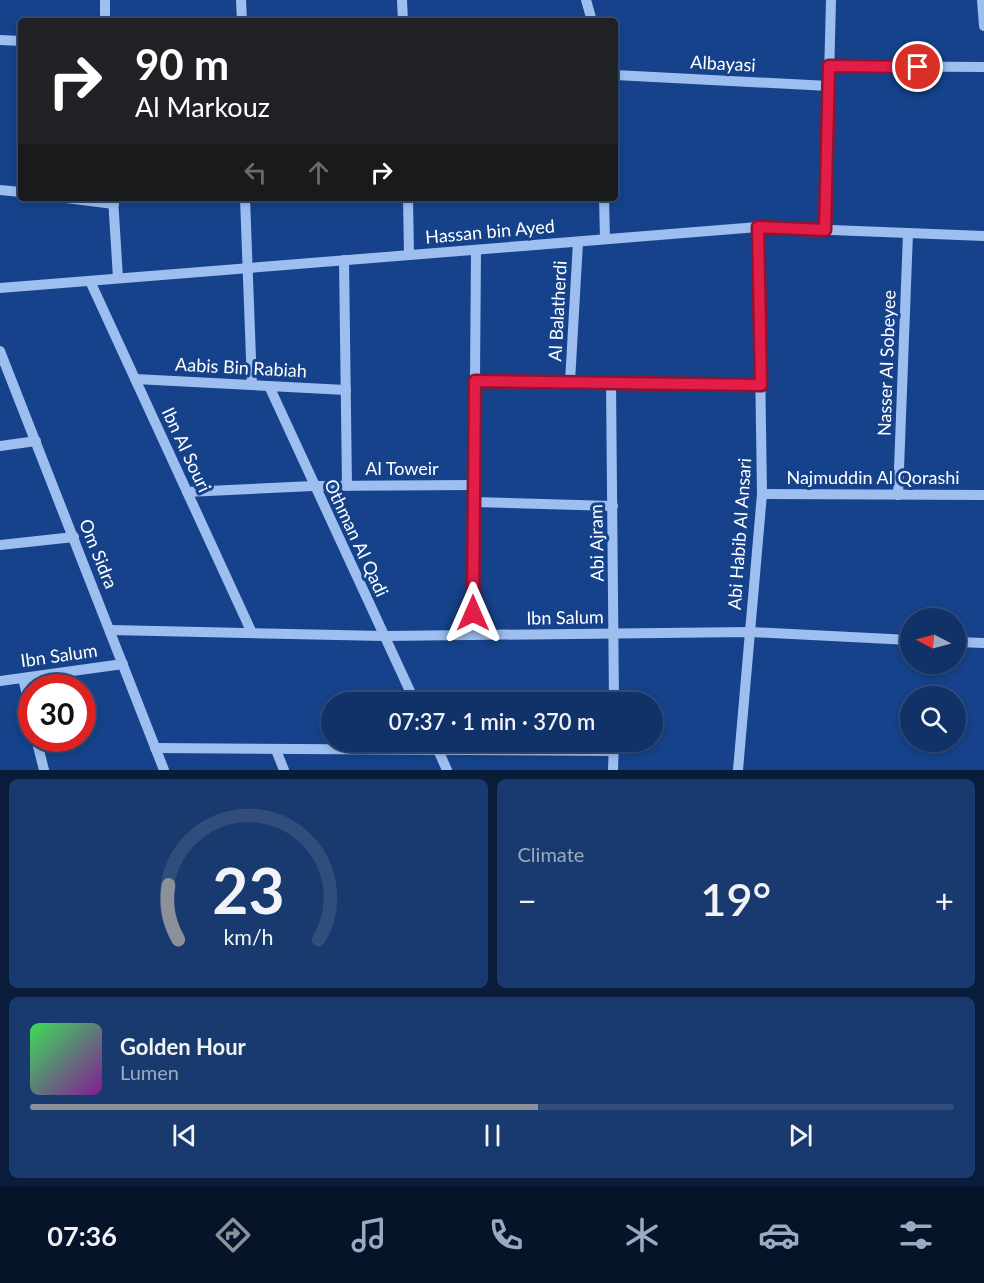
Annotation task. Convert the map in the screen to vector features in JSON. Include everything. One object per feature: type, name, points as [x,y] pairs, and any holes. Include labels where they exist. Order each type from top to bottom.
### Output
[{"type":"street","points":[[105,0],[105,18]]},
{"type":"street","points":[[241,0],[242,18]]},
{"type":"street","points":[[402,0],[403,18]]},
{"type":"street","points":[[586,0],[591,18]]},
{"type":"street","points":[[825,230],[831,0]]},
{"type":"street","points":[[982,0],[984,26]]},
{"type":"street","points":[[0,40],[18,41]]},
{"type":"street","points":[[829,66],[984,67]]},
{"type":"street","name":"Albayasi","points":[[618,75],[829,86]]},
{"type":"street","points":[[0,190],[18,192]]},
{"type":"street","points":[[113,201],[118,278]]},
{"type":"street","points":[[245,201],[252,386]]},
{"type":"street","points":[[408,201],[409,255]]},
{"type":"street","points":[[604,201],[605,239]]},
{"type":"street","name":"Hassan bin Ayed","points":[[0,288],[758,227],[984,236]]},
{"type":"street","name":"Abi Habib Al Ansari","points":[[738,770],[762,494],[758,227]]},
{"type":"street","name":"Nasser Al Sobeyee","points":[[898,495],[908,233]]},
{"type":"street","name":"Al Balatherdi","points":[[570,382],[578,242]]},
{"type":"street","points":[[472,635],[476,250]]},
{"type":"street","points":[[344,260],[347,486]]},
{"type":"street","name":"Ibn Al Souri","points":[[90,281],[252,633]]},
{"type":"street","name":"Om Sidra","points":[[0,351],[164,770]]},
{"type":"street","name":"Aabis Bin Rabiah","points":[[135,379],[346,390]]},
{"type":"street","points":[[475,381],[761,385]]},
{"type":"street","name":"Abi Ajram","points":[[612,383],[614,692]]},
{"type":"street","name":"Othman Al Qadi","points":[[269,386],[313,486],[410,692]]},
{"type":"street","points":[[0,446],[36,441]]},
{"type":"street","name":"Al Toweir","points":[[187,492],[313,486],[474,485]]},
{"type":"street","name":"Najmuddin Al Qorashi","points":[[762,494],[984,495]]},
{"type":"street","points":[[474,502],[613,506]]},
{"type":"street","points":[[0,545],[74,537]]},
{"type":"street","name":"Ibn Salum","points":[[111,630],[384,636],[750,632],[900,640]]},
{"type":"street","points":[[966,642],[984,643]]},
{"type":"street","name":"Ibn Salum","points":[[52,674],[123,664]]},
{"type":"street","name":"Ibn Salum","points":[[0,681],[18,679]]},
{"type":"street","points":[[155,748],[321,751]]},
{"type":"street","points":[[276,750],[284,770]]},
{"type":"street","points":[[40,752],[44,770]]},
{"type":"street","points":[[439,752],[447,770]]},
{"type":"street","points":[[613,770],[614,752]]},
{"type":"route","points":[[473,613],[475,381],[761,385],[758,227],[825,230],[829,66],[918,67]]}]
